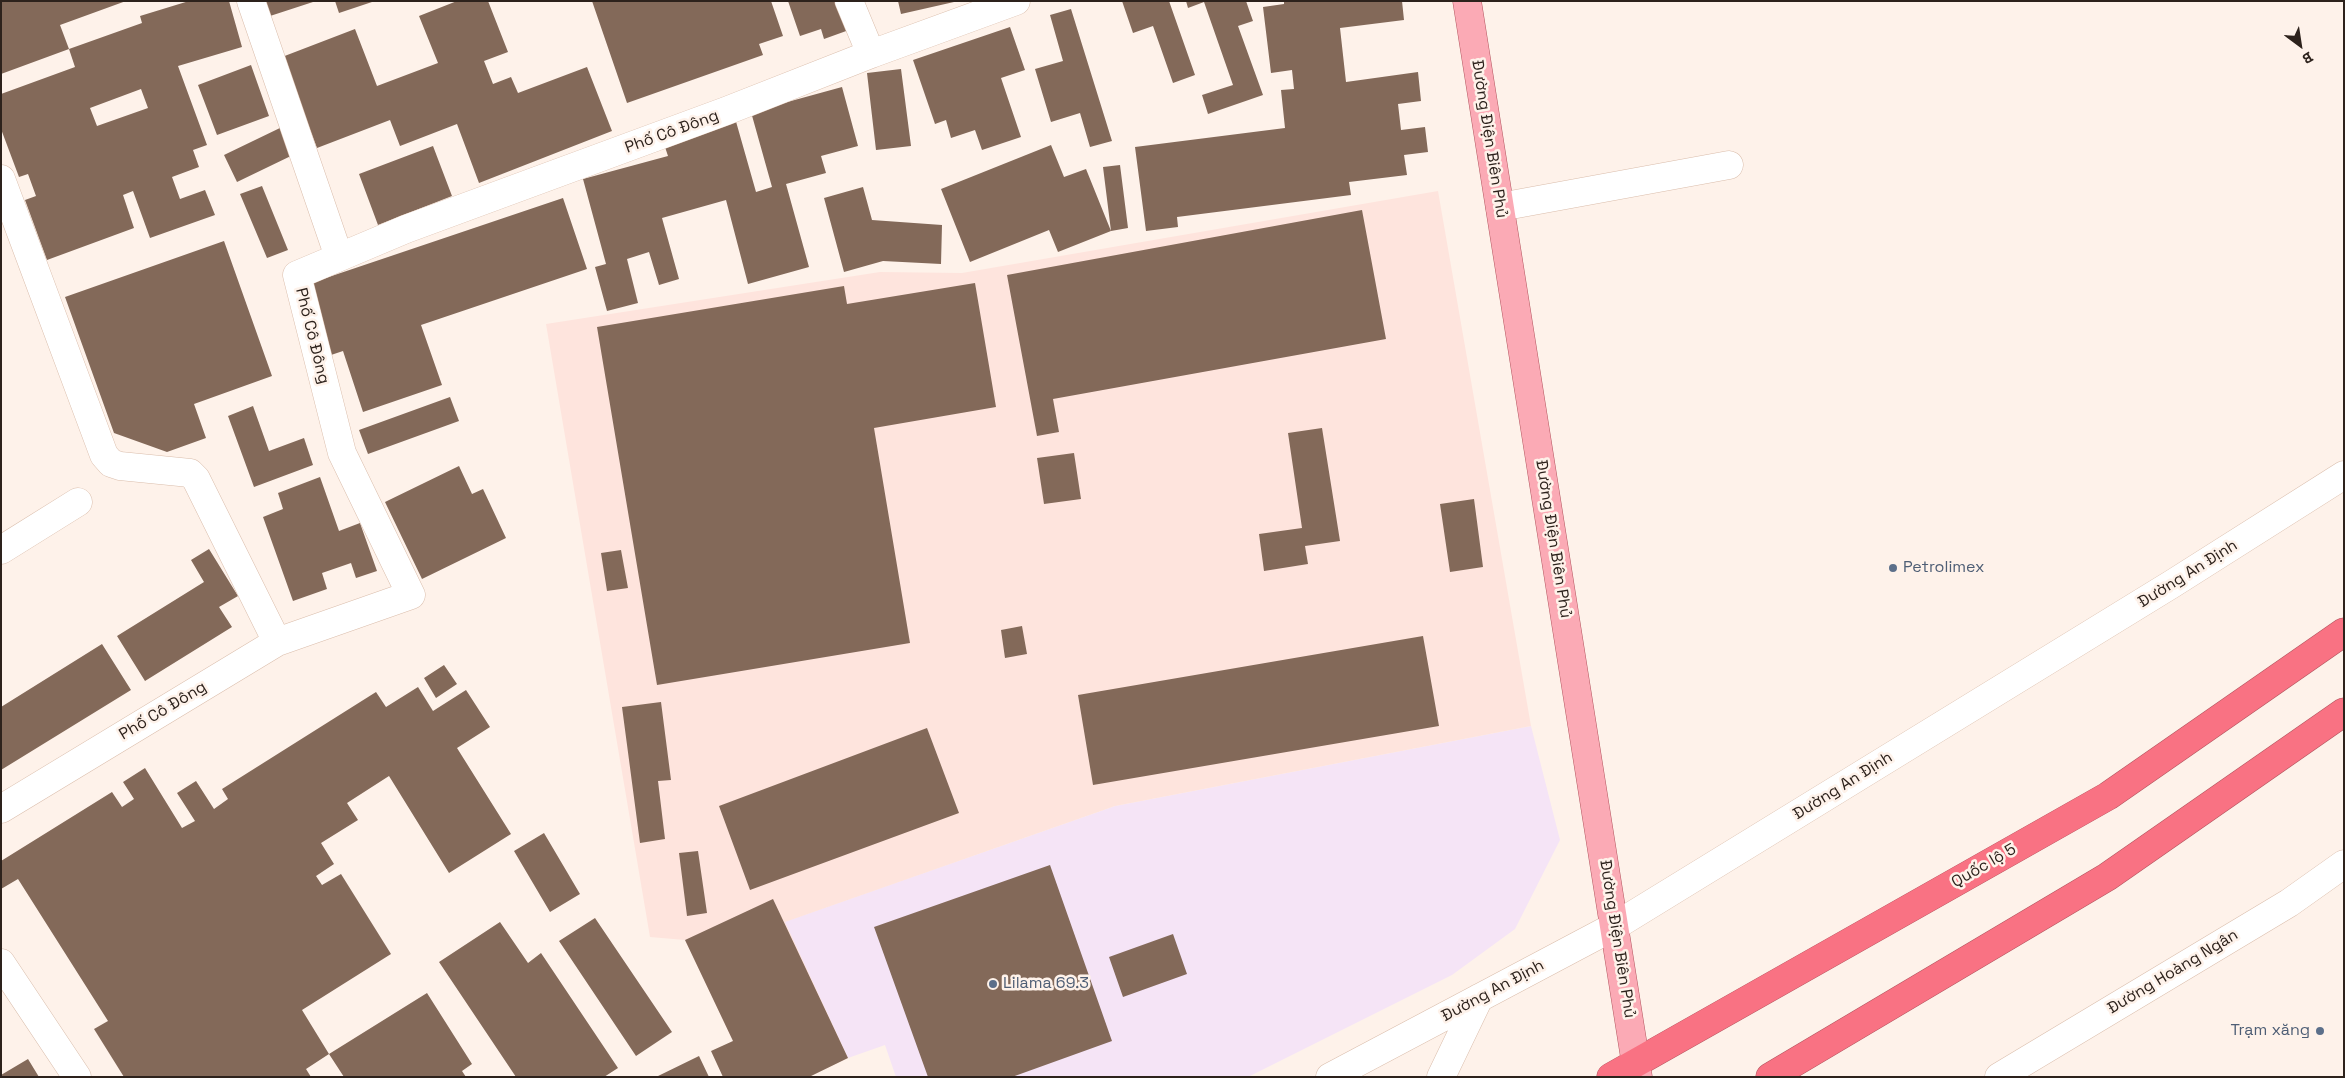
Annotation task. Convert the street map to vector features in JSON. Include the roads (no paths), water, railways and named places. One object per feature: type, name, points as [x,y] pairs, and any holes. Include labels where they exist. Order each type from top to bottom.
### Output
[{"type":"highway","name":"Quốc lộ 5","points":[[1611,1077],[1637,1070],[2108,796],[2344,632]]},
{"type":"highway","points":[[1770,1077],[2108,877],[2344,712]]},
{"type":"main road","name":"Đường Điện Biên Phủ","points":[[1466,1],[1637,1070]]},
{"type":"street","points":[[251,1],[339,257]]},
{"type":"street","points":[[849,1],[871,54]]},
{"type":"street","name":"Phố Cô Đông","points":[[1,809],[277,642],[411,595],[342,453],[297,274],[406,229],[726,111],[871,54],[1016,1]]},
{"type":"street","points":[[1500,207],[1729,165]]},
{"type":"street","points":[[1,179],[104,455],[111,463],[120,466],[190,473],[196,479],[277,642]]},
{"type":"street","name":"Đường An Định","points":[[1330,1077],[1615,926],[2172,584],[2344,475]]},
{"type":"street","points":[[1,550],[78,502]]},
{"type":"street","name":"Đường Hoàng Ngân","points":[[1999,1077],[2288,903],[2344,864]]},
{"type":"street","points":[[1,963],[77,1077]]},
{"type":"street","points":[[1441,1077],[1479,998]]},
{"type":"place","name":"Petrolimex","points":[[1893,568]]},
{"type":"place","name":"Lilama 69.3","points":[[993,984]]},
{"type":"place","name":"Trạm xăng","points":[[2320,1031]]}]
